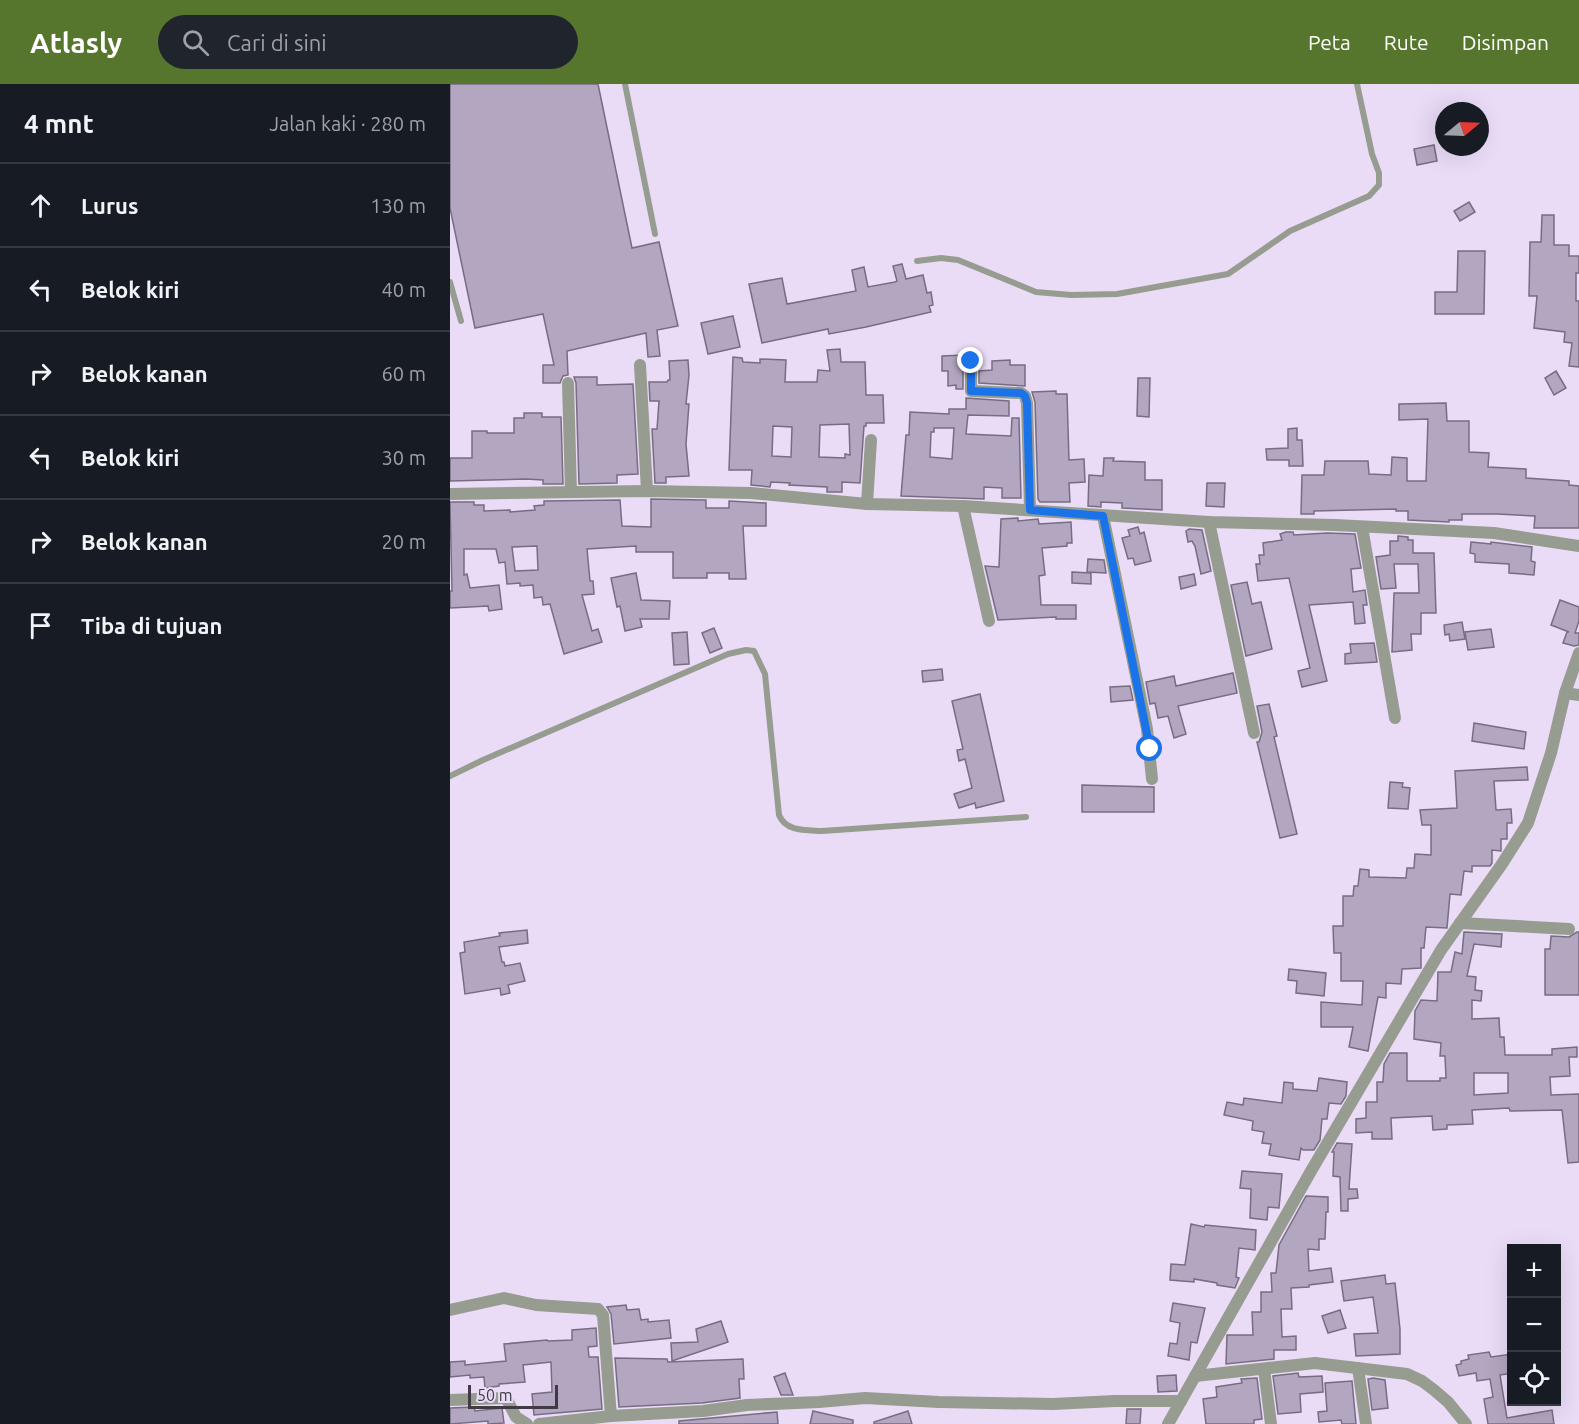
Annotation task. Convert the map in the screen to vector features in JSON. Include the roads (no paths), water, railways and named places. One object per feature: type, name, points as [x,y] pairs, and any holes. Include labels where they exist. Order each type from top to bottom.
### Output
[{"type":"street","points":[[971,361],[971,391],[1021,393],[1025,396],[1030,510]]},
{"type":"street","points":[[640,365],[647,491]]},
{"type":"street","points":[[568,383],[572,492]]},
{"type":"street","points":[[867,504],[871,440]]},
{"type":"street","points":[[450,494],[647,491],[769,494],[867,504],[963,506],[1209,522],[1335,525],[1494,533],[1579,546]]},
{"type":"street","points":[[963,506],[989,621]]},
{"type":"street","points":[[1103,516],[1148,729],[1152,779]]},
{"type":"street","points":[[1209,522],[1254,733]]},
{"type":"street","points":[[1362,528],[1395,718]]},
{"type":"street","points":[[1168,1424],[1311,1171],[1442,950],[1528,823],[1551,753],[1565,693],[1579,653]]},
{"type":"street","points":[[1565,693],[1579,695]]},
{"type":"street","points":[[1460,923],[1569,928]]},
{"type":"street","points":[[450,1310],[504,1298],[536,1305],[598,1309],[603,1315],[611,1416]]},
{"type":"street","points":[[1195,1376],[1315,1363],[1407,1374],[1422,1381],[1448,1402],[1466,1424]]},
{"type":"street","points":[[1358,1368],[1366,1424]]},
{"type":"street","points":[[1264,1369],[1270,1424]]},
{"type":"street","points":[[450,1400],[506,1398],[516,1418],[527,1424]]},
{"type":"street","points":[[539,1424],[611,1416],[643,1419],[747,1405],[864,1398],[1053,1404],[1181,1401]]},
{"type":"lane","points":[[625,84],[655,234]]},
{"type":"lane","points":[[917,261],[941,258],[958,260],[1036,292],[1071,295],[1117,294],[1228,274],[1290,231],[1369,196],[1379,185],[1357,84]]},
{"type":"lane","points":[[450,282],[460,321]]},
{"type":"lane","points":[[450,776],[728,654],[746,650],[754,651],[765,674],[779,815],[782,822],[794,829],[822,831],[1026,817]]}]
